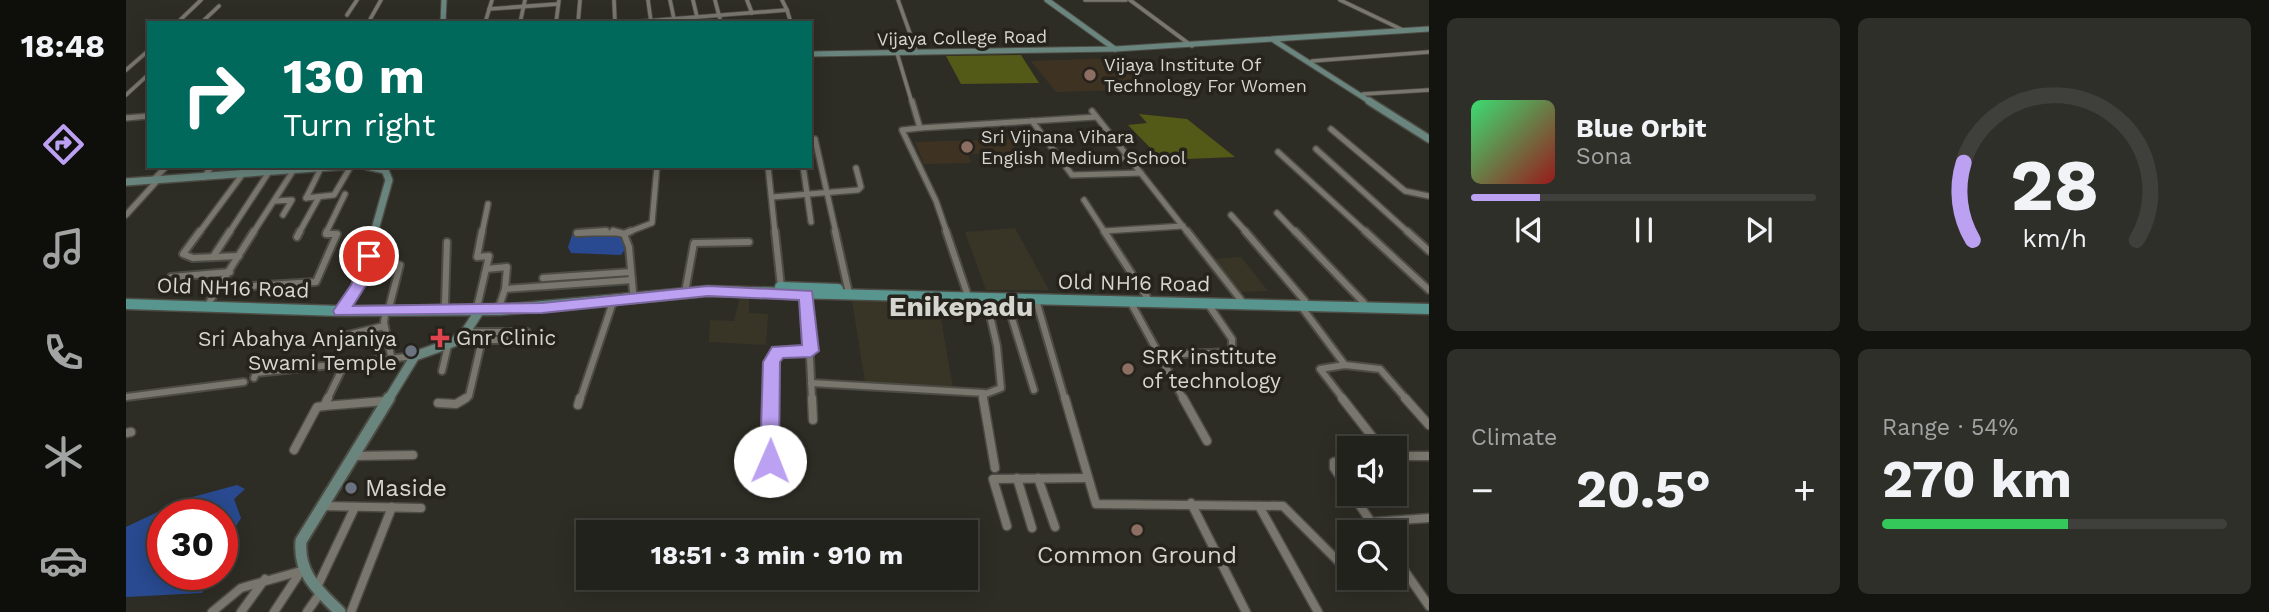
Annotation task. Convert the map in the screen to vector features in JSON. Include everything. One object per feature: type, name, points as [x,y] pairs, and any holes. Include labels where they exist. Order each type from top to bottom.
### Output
[{"type":"main road","name":"Old NH16 Road","points":[[388,307],[445,303],[479,307],[686,287],[780,287],[1241,300],[1429,309]]},
{"type":"main road","name":"Old NH16 Road","points":[[126,304],[542,308],[708,291],[1131,303],[1429,303]]},
{"type":"main road","name":"Old NH16 Road","points":[[126,298],[344,308]]},
{"type":"street","points":[[179,21],[201,0]]},
{"type":"street","points":[[347,15],[357,0]]},
{"type":"street","points":[[369,21],[381,0]]},
{"type":"street","points":[[444,21],[446,0]]},
{"type":"street","points":[[486,21],[492,0]]},
{"type":"street","points":[[520,21],[525,0]]},
{"type":"street","points":[[578,21],[580,0]]},
{"type":"street","points":[[614,0],[615,21]]},
{"type":"street","points":[[648,0],[651,21]]},
{"type":"street","points":[[670,0],[674,19]]},
{"type":"street","points":[[693,0],[697,17]]},
{"type":"street","points":[[715,0],[720,21]]},
{"type":"street","points":[[747,0],[752,13]]},
{"type":"street","points":[[782,0],[791,21]]},
{"type":"street","points":[[898,0],[917,53]]},
{"type":"street","points":[[1047,0],[1115,49]]},
{"type":"street","points":[[1085,0],[1128,0],[1192,46]]},
{"type":"street","points":[[1340,0],[1405,31]]},
{"type":"street","points":[[489,9],[558,2],[556,21]]},
{"type":"street","points":[[203,21],[219,6]]},
{"type":"street","points":[[659,21],[686,21],[697,17],[787,10]]},
{"type":"street","name":"Vijaya College Road","points":[[812,54],[1192,46],[1429,29]]},
{"type":"street","points":[[1277,41],[1429,137]]},
{"type":"street","points":[[1277,41],[1412,126]]},
{"type":"street","points":[[126,71],[147,51]]},
{"type":"street","points":[[1312,61],[1429,51]]},
{"type":"street","points":[[897,53],[920,128]]},
{"type":"street","points":[[127,95],[147,76]]},
{"type":"street","points":[[1363,94],[1429,90]]},
{"type":"street","points":[[967,293],[933,193],[898,130],[1094,114],[1241,300]]},
{"type":"street","points":[[126,118],[147,116]]},
{"type":"street","points":[[1032,121],[1072,174],[1141,173]]},
{"type":"street","points":[[1331,129],[1405,191],[1413,195],[1429,196]]},
{"type":"street","points":[[815,139],[848,289]]},
{"type":"street","points":[[1316,149],[1429,251]]},
{"type":"street","points":[[1278,152],[1429,290]]},
{"type":"street","points":[[1076,160],[1129,159]]},
{"type":"street","points":[[126,215],[165,168]]},
{"type":"street","points":[[204,177],[211,168]]},
{"type":"street","points":[[255,174],[260,168]]},
{"type":"street","points":[[126,182],[321,168],[306,198],[334,195],[350,168]]},
{"type":"street","points":[[344,308],[363,275],[389,180],[385,170],[376,168]]},
{"type":"street","points":[[577,233],[612,231],[624,234],[652,223],[657,168]]},
{"type":"street","points":[[768,168],[780,287]]},
{"type":"street","points":[[803,168],[811,222]]},
{"type":"street","points":[[773,197],[860,189],[856,168]]},
{"type":"street","points":[[210,301],[293,171]]},
{"type":"street","points":[[213,257],[269,172]]},
{"type":"street","points":[[239,257],[186,257],[183,254],[242,175]]},
{"type":"street","points":[[220,288],[316,282],[337,234],[326,234],[345,194]]},
{"type":"street","points":[[297,237],[319,197]]},
{"type":"street","points":[[275,201],[292,200],[283,215]]},
{"type":"street","points":[[1084,200],[1147,297]]},
{"type":"street","points":[[442,371],[453,344],[468,332],[479,307],[489,256],[477,257],[488,204]]},
{"type":"street","points":[[1277,213],[1364,303]]},
{"type":"street","points":[[1231,215],[1301,303],[1345,365]]},
{"type":"street","points":[[1104,231],[1183,226]]},
{"type":"street","points":[[624,234],[633,292]]},
{"type":"street","points":[[445,303],[447,242]]},
{"type":"street","points":[[686,287],[694,243],[749,242]]},
{"type":"street","points":[[391,356],[384,326],[400,265]]},
{"type":"street","points":[[486,269],[508,267],[500,304]]},
{"type":"street","points":[[171,277],[230,272]]},
{"type":"street","points":[[544,278],[631,272]]},
{"type":"street","points":[[505,289],[632,280]]},
{"type":"street","points":[[807,295],[813,420]]},
{"type":"street","points":[[811,383],[996,392],[1001,388],[997,346],[986,298]]},
{"type":"street","points":[[578,405],[614,299]]},
{"type":"street","points":[[1006,299],[1034,390]]},
{"type":"street","points":[[1036,300],[1096,504],[1283,506],[1337,560]]},
{"type":"street","points":[[1131,303],[1207,441]]},
{"type":"street","points":[[1160,355],[1232,352],[1232,339],[1208,304]]},
{"type":"street","points":[[335,338],[384,326]]},
{"type":"street","points":[[468,332],[527,332]]},
{"type":"street","points":[[254,378],[256,373],[391,356],[415,356],[453,344],[522,339]]},
{"type":"street","points":[[438,402],[456,404],[469,396],[482,341]]},
{"type":"street","points":[[769,486],[771,362],[778,352],[811,351]]},
{"type":"street","points":[[340,612],[301,571],[301,541],[320,506],[415,356]]},
{"type":"street","points":[[324,405],[345,363]]},
{"type":"street","points":[[1371,436],[1320,372],[1324,367],[1370,366],[1387,374],[1429,425]]},
{"type":"street","points":[[126,397],[244,382]]},
{"type":"street","points":[[984,393],[995,468]]},
{"type":"street","points":[[294,450],[317,407],[387,401]]},
{"type":"street","points":[[354,456],[413,455]]},
{"type":"street","points":[[1407,456],[1429,456]]},
{"type":"street","points":[[1017,478],[1032,528]]},
{"type":"street","points":[[1038,478],[1055,527]]},
{"type":"street","points":[[1007,526],[993,479],[1087,478]]},
{"type":"street","points":[[1191,503],[1246,612]]},
{"type":"street","points":[[320,506],[421,508]]},
{"type":"street","points":[[307,612],[355,506]]},
{"type":"street","points":[[1259,506],[1318,612]]},
{"type":"street","points":[[351,612],[392,508]]},
{"type":"street","points":[[1395,520],[1429,517]]},
{"type":"street","points":[[212,612],[230,593],[246,584],[301,571]]},
{"type":"street","points":[[274,612],[301,571]]},
{"type":"street","points":[[1407,574],[1429,606]]},
{"type":"street","points":[[241,612],[265,579]]},
{"type":"shaded area","name":"Vijaya Institute Of Technology For Women","points":[[1122,58],[1152,89],[1056,92],[1031,61]]},
{"type":"shaded area","name":"Sri Vijnana Vihara English Medium School","points":[[1012,139],[1020,153],[968,154],[971,163],[924,164],[915,142]]},
{"type":"shaded area","points":[[1015,228],[1049,290],[986,290],[965,232]]},
{"type":"shaded area","points":[[1241,257],[1268,291],[1241,292],[1214,259]]},
{"type":"shaded area","points":[[741,292],[749,293],[749,313],[768,314],[766,345],[709,342],[710,320],[734,321]]},
{"type":"shaded area","points":[[852,300],[938,302],[953,388],[865,382]]},
{"type":"green space","points":[[1021,55],[1039,83],[961,84],[946,56]]},
{"type":"green space","points":[[1139,114],[1187,119],[1235,157],[1162,160],[1128,125],[1147,123]]},
{"type":"water","points":[[615,232],[622,237],[626,248],[621,255],[571,253],[568,247],[572,235]]},
{"type":"water","points":[[237,485],[245,489],[234,499],[185,499]]},
{"type":"water","points":[[147,517],[147,590],[204,590],[202,593],[126,597],[126,527]]},
{"type":"place","name":"Vijaya Institute Of Technology For Women","points":[[1090,75]]},
{"type":"place","name":"Sri Vijnana Vihara English Medium School","points":[[967,147]]},
{"type":"place","name":"Gnr Clinic","points":[[440,338]]},
{"type":"place","name":"Sri Abahya Anjaniya Swami Temple","points":[[411,351]]},
{"type":"place","name":"SRK institute of technology","points":[[1128,369]]},
{"type":"place","name":"Maside","points":[[351,488]]},
{"type":"place","name":"Common Ground","points":[[1137,530]]},
{"type":"district","name":"Enikepadu","points":[[961,306]]},
{"type":"route","points":[[369,256],[358,285],[341,311],[542,308],[708,291],[807,295],[811,351],[778,352],[774,354],[771,362],[770,461]]}]
